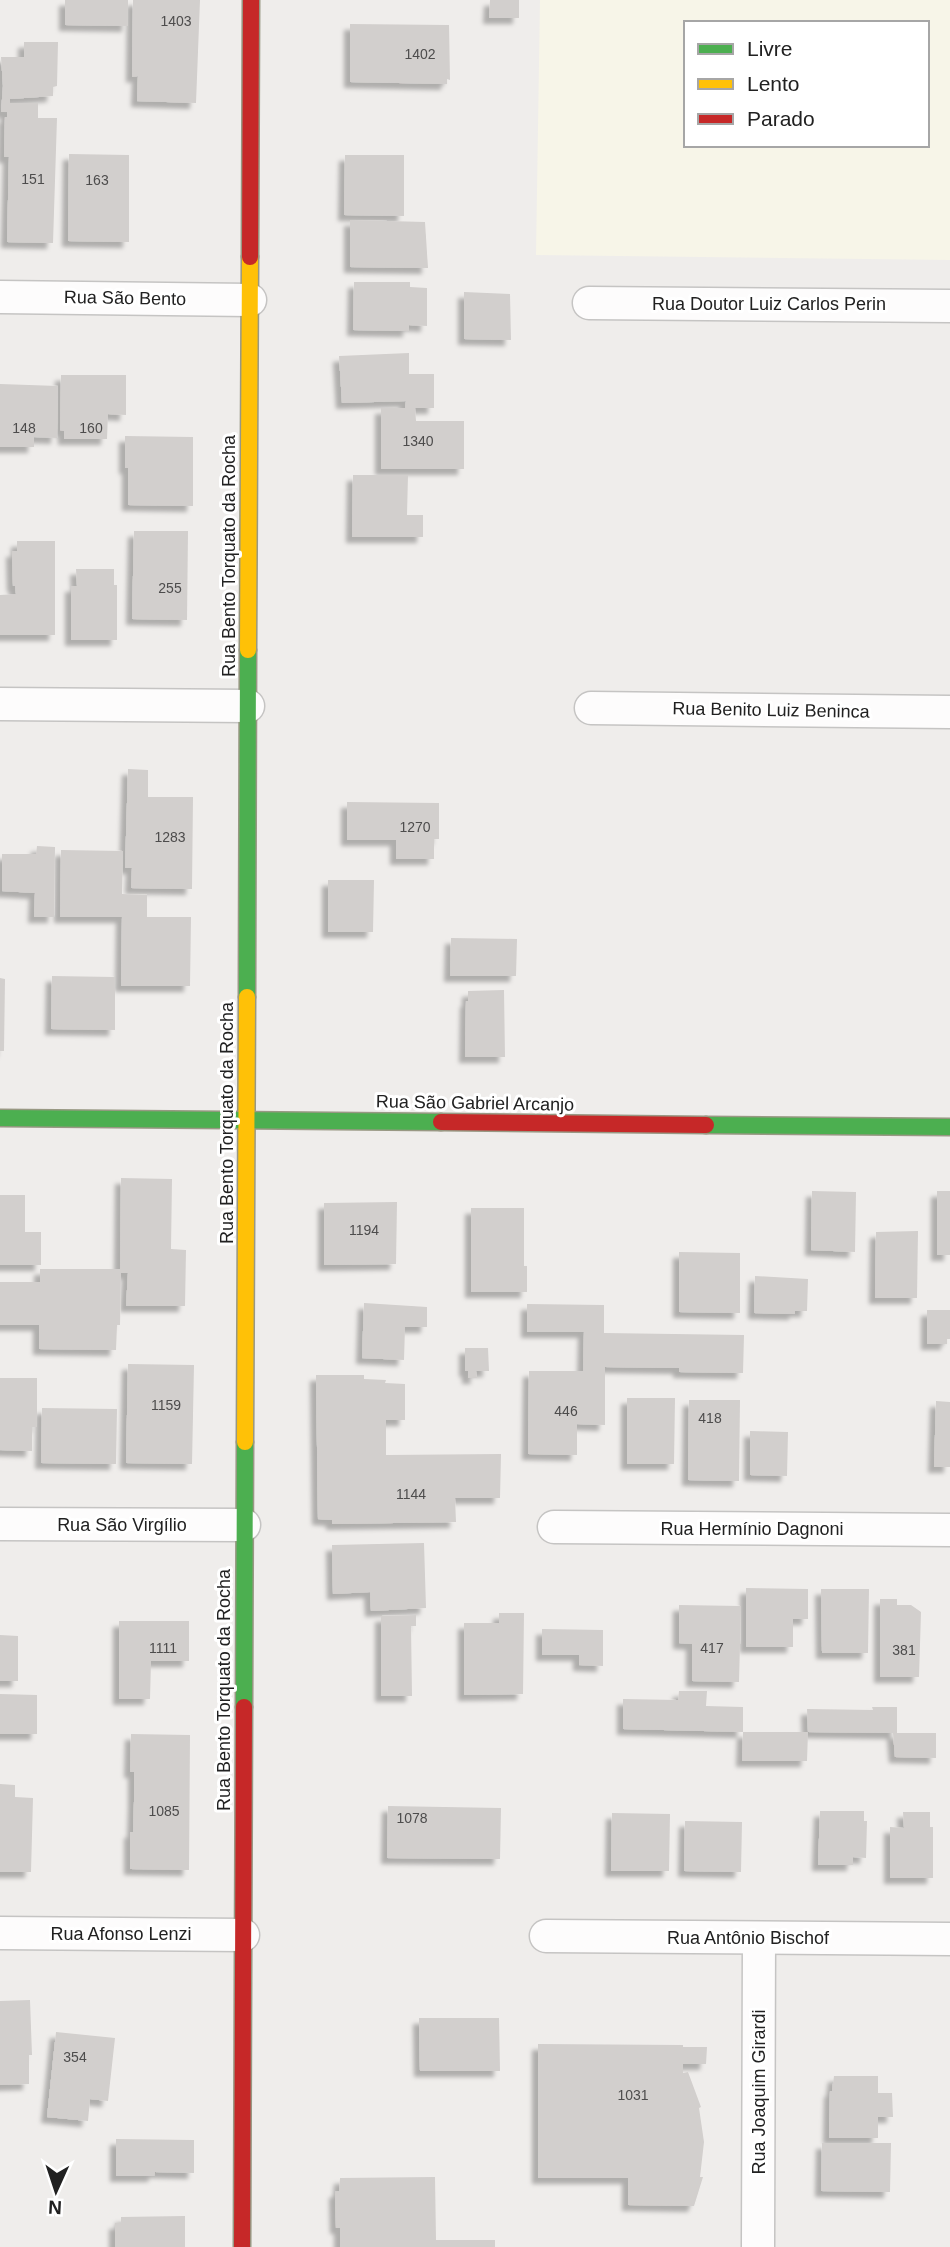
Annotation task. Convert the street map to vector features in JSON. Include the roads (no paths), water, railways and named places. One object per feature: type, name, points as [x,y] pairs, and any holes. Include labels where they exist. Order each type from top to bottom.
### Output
[{"type":"street","name":"Rua Bento Torquato da Rocha","points":[[242,2247],[251,0]]},
{"type":"street","name":"Rua São Bento","points":[[0,297],[250,300]]},
{"type":"street","name":"Rua Doutor Luiz Carlos Perin","points":[[589,303],[950,306]]},
{"type":"street","points":[[0,704],[248,706]]},
{"type":"street","name":"Rua Benito Luiz Beninca","points":[[591,708],[950,712]]},
{"type":"street","name":"Rua São Gabriel Arcanjo","points":[[0,1118],[950,1127]]},
{"type":"street","name":"Rua São Virgílio","points":[[0,1524],[244,1525]]},
{"type":"street","name":"Rua Hermínio Dagnoni","points":[[554,1527],[950,1531]]},
{"type":"street","name":"Rua Afonso Lenzi","points":[[0,1933],[243,1935]]},
{"type":"street","name":"Rua Antônio Bischof","points":[[546,1936],[950,1939]]},
{"type":"street","name":"Rua Joaquim Girardi","points":[[758,2247],[759,1938]]}]
